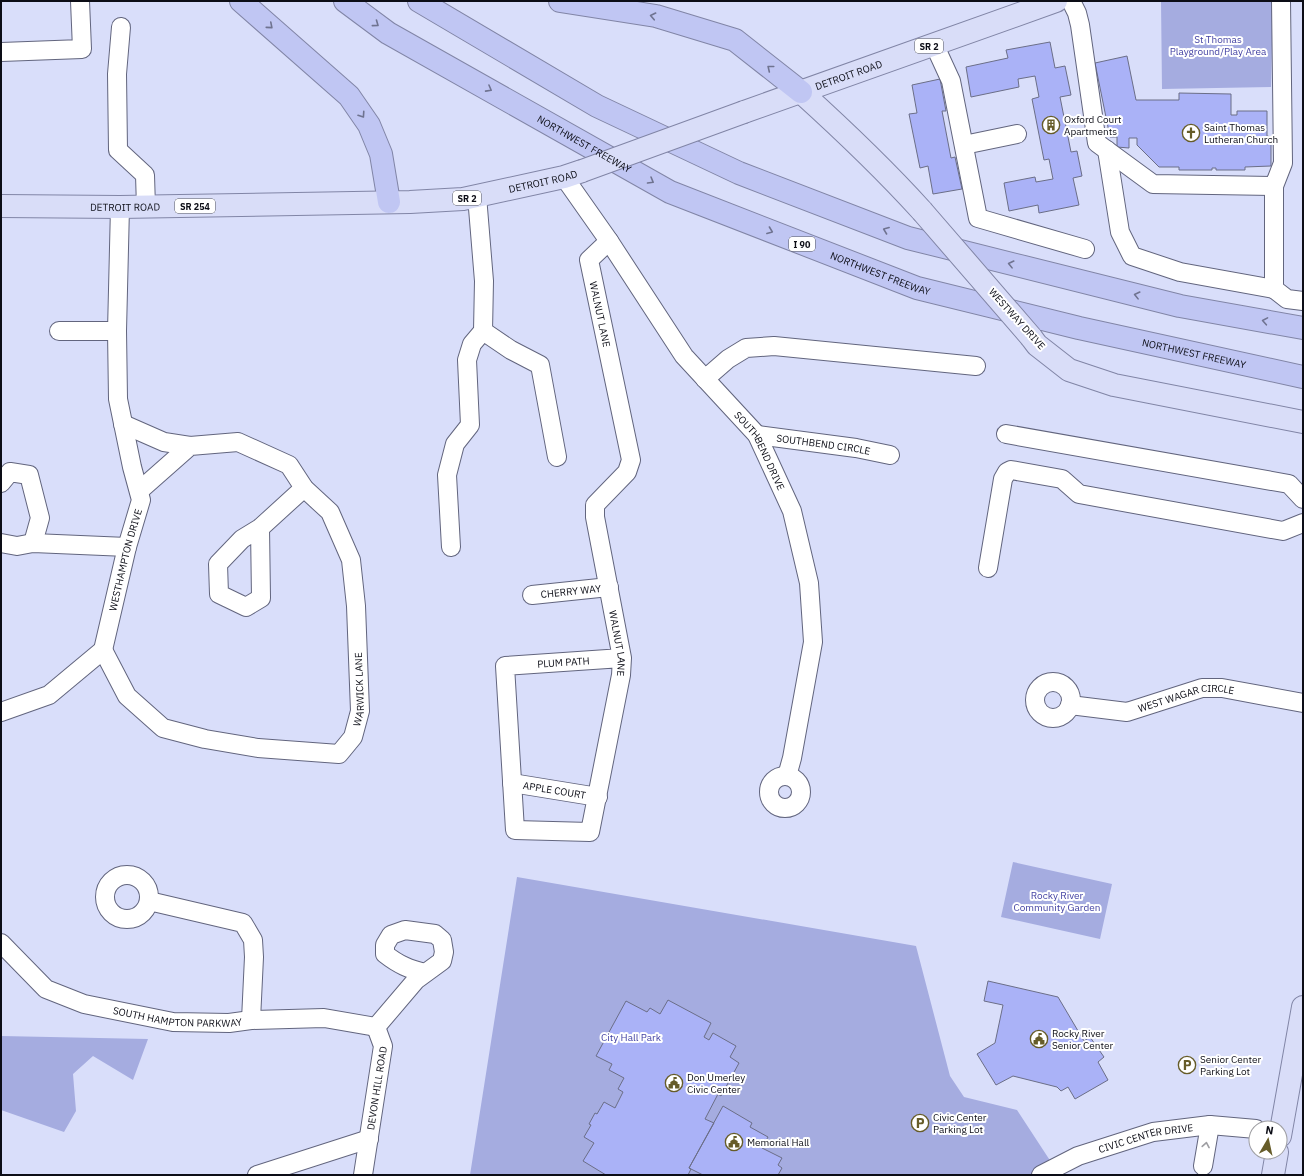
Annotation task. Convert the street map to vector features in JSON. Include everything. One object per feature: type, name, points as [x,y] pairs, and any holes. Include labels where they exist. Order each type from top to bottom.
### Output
[{"type":"highway","points":[[241,1],[349,96],[369,125],[381,154],[389,202]]},
{"type":"highway","name":"NORTHWEST FREEWAY","points":[[345,1],[388,33],[670,192],[917,288],[1079,328],[1303,377]]},
{"type":"highway","points":[[419,1],[597,106],[739,173],[908,238],[1180,306],[1303,328]]},
{"type":"highway","points":[[560,1],[656,16],[735,40],[801,92]]},
{"type":"main road","name":"DETROIT ROAD","points":[[1,206],[146,207],[410,202],[463,199],[573,174],[1046,3]]},
{"type":"main road","name":"WESTWAY DRIVE","points":[[801,92],[861,146],[888,173],[1037,345],[1069,370],[1114,385],[1303,422]]},
{"type":"main road","points":[[1282,1120],[1303,1007]]},
{"type":"main road","points":[[1273,1175],[1276,1160]]},
{"type":"street","points":[[1,52],[82,49],[80,1]]},
{"type":"street","points":[[1072,1],[1080,25],[1097,143],[1153,184],[1274,186]]},
{"type":"street","points":[[1274,289],[1274,186],[1283,163],[1281,1]]},
{"type":"street","points":[[121,27],[117,74],[118,150],[145,175],[146,207]]},
{"type":"street","points":[[934,44],[951,81],[978,218],[1085,249]]},
{"type":"street","points":[[964,145],[1017,134]]},
{"type":"street","points":[[1106,150],[1120,232],[1132,256],[1180,272],[1274,289],[1287,299],[1303,301]]},
{"type":"street","name":"SOUTHBEND DRIVE","points":[[573,174],[609,240],[684,356],[757,435],[792,511],[809,583],[813,642],[792,758],[787,776]]},
{"type":"street","points":[[451,547],[447,475],[455,444],[470,425],[467,360],[472,344],[483,331],[484,281],[477,196]]},
{"type":"street","name":"WESTHAMPTON DRIVE","points":[[103,650],[127,547],[141,500],[132,467],[118,399],[117,331],[120,207]]},
{"type":"street","name":"WALNUT LANE","points":[[505,666],[515,830],[590,832],[621,675],[622,658],[595,517],[595,506],[628,472],[631,460],[589,260],[609,240]]},
{"type":"street","points":[[58,331],[117,331]]},
{"type":"street","points":[[483,331],[511,350],[540,365],[557,457]]},
{"type":"street","points":[[705,379],[728,359],[746,348],[774,346],[976,366]]},
{"type":"street","name":"WARWICK LANE","points":[[103,650],[127,696],[163,728],[205,739],[258,748],[338,754],[353,736],[360,711],[356,606],[351,560],[330,512],[304,488],[289,464],[238,442],[190,446],[164,442],[123,424]]},
{"type":"street","points":[[1006,434],[1289,484],[1303,499]]},
{"type":"street","name":"SOUTHBEND CIRCLE","points":[[757,435],[856,448],[890,455]]},
{"type":"street","points":[[139,491],[190,446]]},
{"type":"street","points":[[988,568],[1003,479],[1007,472],[1011,470],[1062,479],[1079,494],[1283,530],[1303,523]]},
{"type":"street","points":[[1,484],[10,472],[29,475],[40,518],[33,543]]},
{"type":"street","points":[[260,528],[304,488]]},
{"type":"street","points":[[1,543],[17,546],[33,543],[127,547]]},
{"type":"street","name":"CHERRY WAY","points":[[532,595],[608,587]]},
{"type":"street","points":[[1,712],[49,695],[103,650]]},
{"type":"street","name":"PLUM PATH","points":[[505,666],[622,658]]},
{"type":"street","name":"WEST WAGAR CIRCLE","points":[[1070,705],[1127,712],[1202,688],[1222,688],[1303,703]]},
{"type":"street","name":"APPLE COURT","points":[[512,783],[598,797]]},
{"type":"street","points":[[149,901],[244,924],[253,940],[254,957],[251,1020]]},
{"type":"street","name":"SOUTH HAMPTON PARKWAY","points":[[1,943],[46,989],[84,1004],[173,1022],[229,1023],[251,1020],[324,1018],[376,1027]]},
{"type":"street","points":[[376,1027],[416,980],[425,973]]},
{"type":"street","name":"DEVON HILL ROAD","points":[[363,1175],[384,1046],[376,1027]]},
{"type":"street","points":[[1203,1166],[1210,1125]]},
{"type":"street","name":"CIVIC CENTER DRIVE","points":[[1040,1175],[1078,1156],[1153,1132],[1210,1125],[1248,1128]]},
{"type":"street","points":[[257,1175],[369,1140]]},
{"type":"green space","name":"St Thomas Playground/Play Area","points":[[1161,1],[1273,1],[1271,87],[1162,89]]},
{"type":"green space","name":"Rocky River Community Garden","points":[[1013,862],[1112,884],[1100,939],[1001,917]]},
{"type":"green space","name":"City Hall Park","points":[[517,877],[916,946],[950,1076],[964,1097],[1017,1110],[1051,1162],[1035,1170],[1030,1175],[470,1175]]},
{"type":"green space","points":[[1,1036],[148,1039],[133,1080],[93,1056],[73,1074],[76,1111],[64,1132],[1,1110]]},
{"type":"building","name":"Oxford Court Apartments","points":[[1050,42],[1055,68],[1065,66],[1071,95],[1060,97],[1071,152],[1077,151],[1082,176],[1073,178],[1079,205],[1039,213],[1038,205],[1009,211],[1004,183],[1035,177],[1036,182],[1053,179],[1049,159],[1044,160],[1032,99],[1039,97],[1035,76],[1018,79],[1019,87],[971,97],[966,67],[1008,58],[1006,50]]},
{"type":"building","points":[[1127,56],[1136,100],[1179,100],[1179,93],[1231,94],[1231,115],[1237,115],[1237,111],[1267,111],[1267,136],[1271,137],[1271,166],[1245,167],[1245,170],[1216,170],[1216,168],[1212,168],[1212,170],[1179,170],[1179,167],[1159,167],[1137,145],[1137,138],[1129,138],[1129,148],[1117,147],[1117,137],[1110,137],[1095,63]]},
{"type":"building","points":[[940,79],[946,111],[942,111],[951,158],[955,157],[962,189],[933,194],[928,166],[920,168],[909,114],[917,113],[912,85]]},
{"type":"building","name":"Rocky River Senior Center","points":[[988,981],[1058,997],[1084,1041],[1090,1037],[1104,1057],[1098,1062],[1108,1080],[1075,1099],[1068,1087],[1061,1091],[1057,1087],[1013,1076],[996,1085],[977,1054],[995,1043],[1003,1005],[984,1001]]},
{"type":"building","name":"Don Umerley Civic Center","points":[[668,1000],[711,1023],[704,1037],[709,1040],[713,1033],[736,1046],[730,1057],[739,1063],[721,1096],[718,1094],[705,1119],[714,1123],[689,1168],[691,1169],[688,1175],[606,1175],[583,1161],[594,1143],[584,1137],[591,1125],[589,1124],[595,1113],[597,1114],[604,1102],[615,1108],[623,1092],[618,1089],[624,1078],[609,1070],[612,1064],[596,1056],[626,1001],[647,1012],[650,1008],[660,1014]]},
{"type":"building","name":"Memorial Hall","points":[[723,1106],[752,1123],[750,1127],[768,1137],[762,1148],[782,1158],[778,1165],[782,1168],[778,1175],[703,1175],[689,1168]]},
{"type":"place","name":"Oxford Court Apartments","points":[[1051,125]]},
{"type":"place","name":"Saint Thomas Lutheran Church","points":[[1191,133]]},
{"type":"place","name":"Rocky River Senior Center","points":[[1039,1039]]},
{"type":"place","name":"Senior Center Parking Lot","points":[[1187,1065]]},
{"type":"place","name":"Don Umerley Civic Center","points":[[674,1083]]},
{"type":"place","name":"Civic Center Parking Lot","points":[[920,1123]]},
{"type":"place","name":"Memorial Hall","points":[[734,1142]]}]
